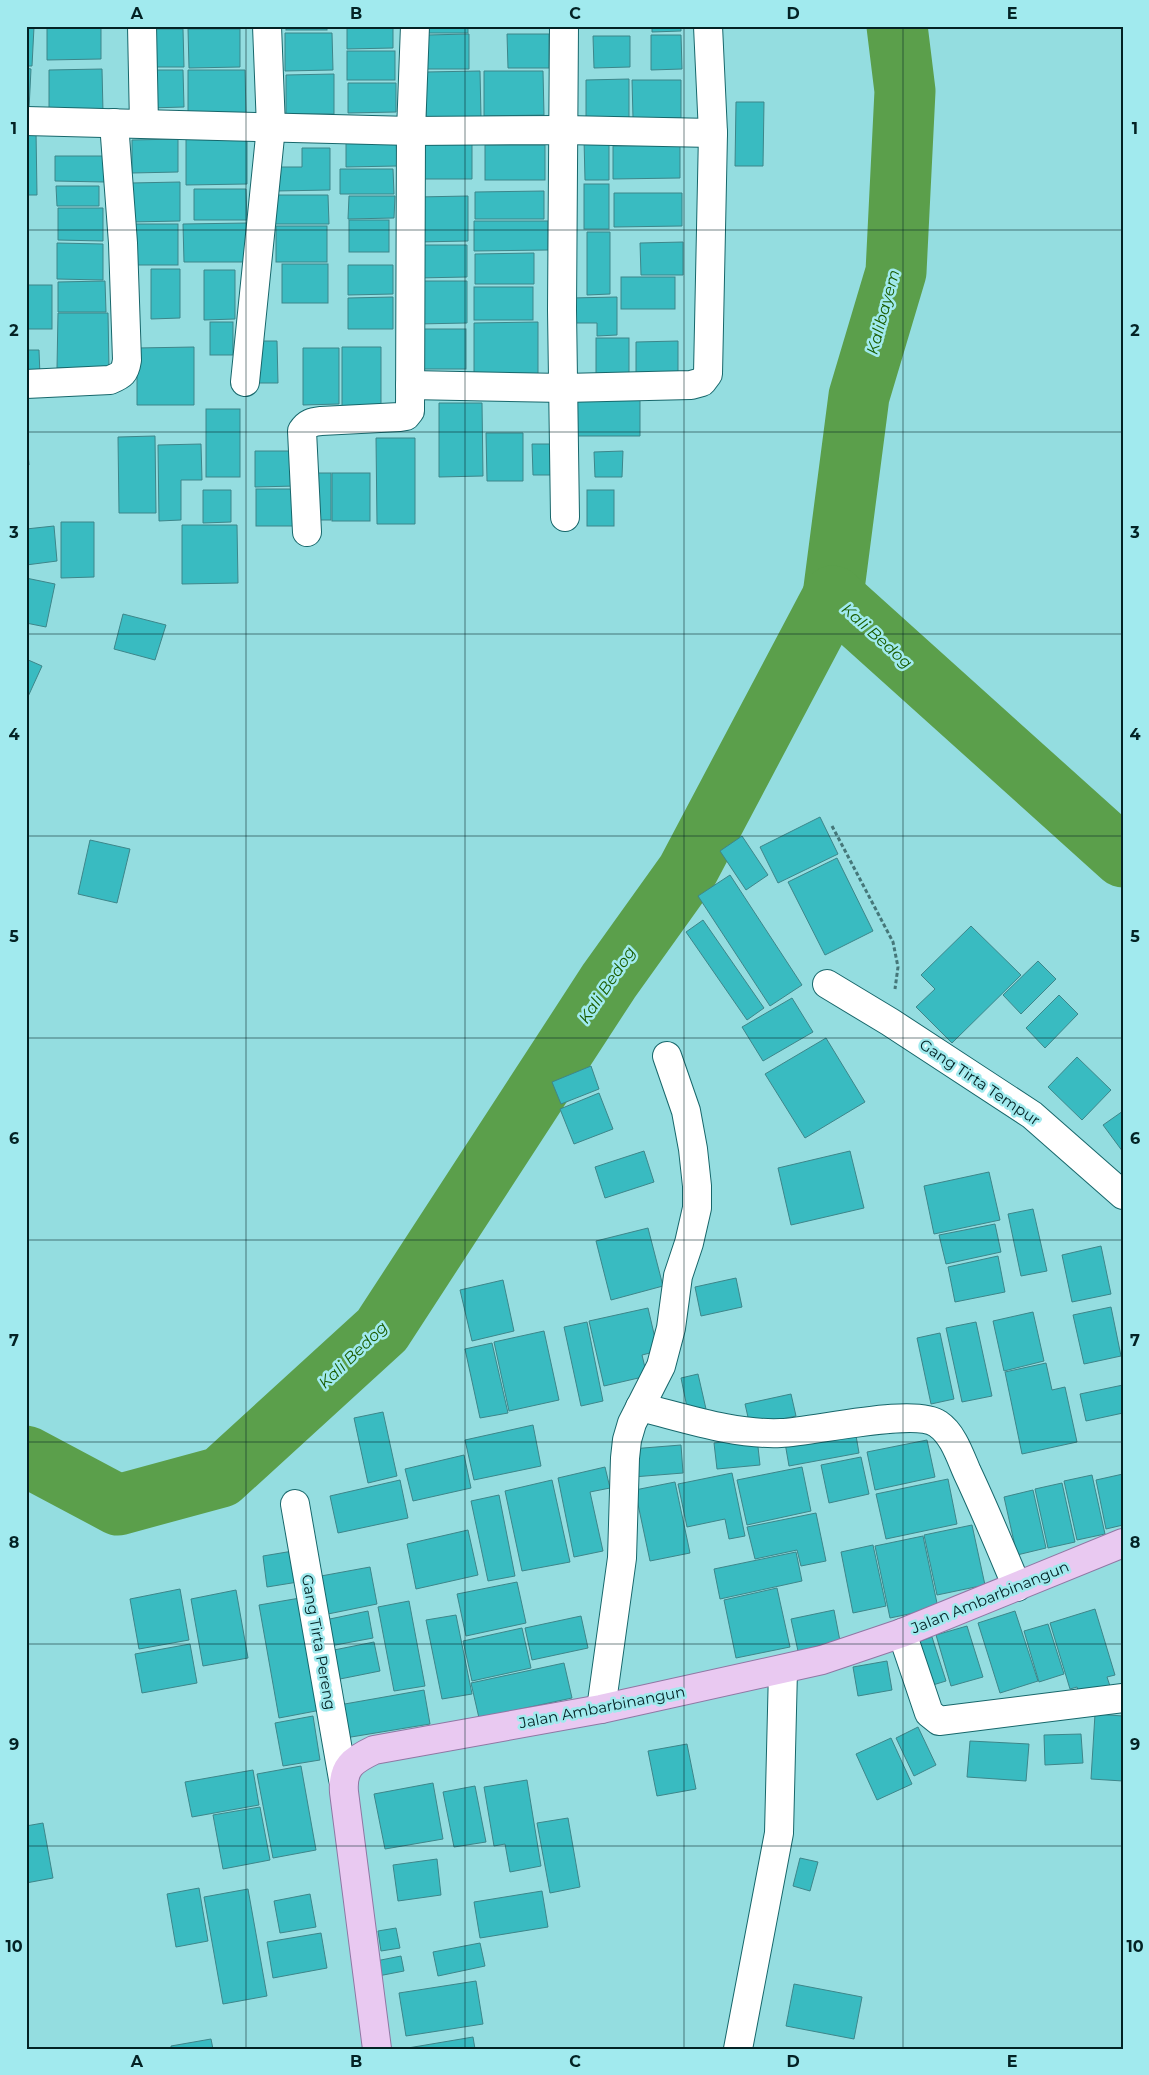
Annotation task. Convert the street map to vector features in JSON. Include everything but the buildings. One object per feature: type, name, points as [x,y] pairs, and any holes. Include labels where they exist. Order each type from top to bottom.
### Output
[{"type":"main road","name":"Jalan Ambarbinangun","points":[[343,1779],[347,1769],[353,1762],[374,1750],[601,1708],[783,1670],[830,1657],[902,1633],[1123,1543]]},
{"type":"main road","points":[[343,1779],[377,2049]]},
{"type":"street","points":[[142,26],[144,124]]},
{"type":"street","points":[[244,382],[272,127],[267,26]]},
{"type":"street","points":[[307,532],[302,431],[306,426],[312,422],[321,421],[406,416],[410,411],[411,131],[415,26]]},
{"type":"street","points":[[564,26],[562,310],[565,517]]},
{"type":"street","points":[[410,385],[564,388],[690,385],[705,380],[708,374],[713,133],[708,26]]},
{"type":"street","points":[[26,121],[411,131],[564,130],[713,133]]},
{"type":"street","points":[[26,384],[110,380],[122,375],[125,369],[127,360],[123,242],[114,123]]},
{"type":"street","name":"Gang Tirta Tempur","points":[[827,984],[890,1022],[1032,1115],[1123,1195]]},
{"type":"street","points":[[601,1708],[622,1558],[625,1458],[632,1423],[663,1360],[671,1328],[678,1276],[697,1208],[693,1149],[686,1111],[666,1056]]},
{"type":"street","points":[[640,1407],[754,1433],[783,1433],[868,1422],[928,1418],[939,1424],[949,1435],[957,1450],[1017,1587]]},
{"type":"street","name":"Gang Tirta Pereng","points":[[295,1504],[343,1779]]},
{"type":"street","points":[[902,1633],[929,1713],[939,1720],[1123,1698]]},
{"type":"street","points":[[738,2049],[779,1833],[783,1670]]},
{"type":"path","points":[[832,826],[884,924],[897,954],[897,981],[890,1022]]},
{"type":"waterway","name":"Kalibayem","points":[[833,596],[859,396],[896,272],[905,91],[897,26]]},
{"type":"waterway","name":"Kali Bedog","points":[[26,1456],[118,1505],[221,1477],[382,1330],[609,981],[687,872],[833,596],[1123,857]]}]
